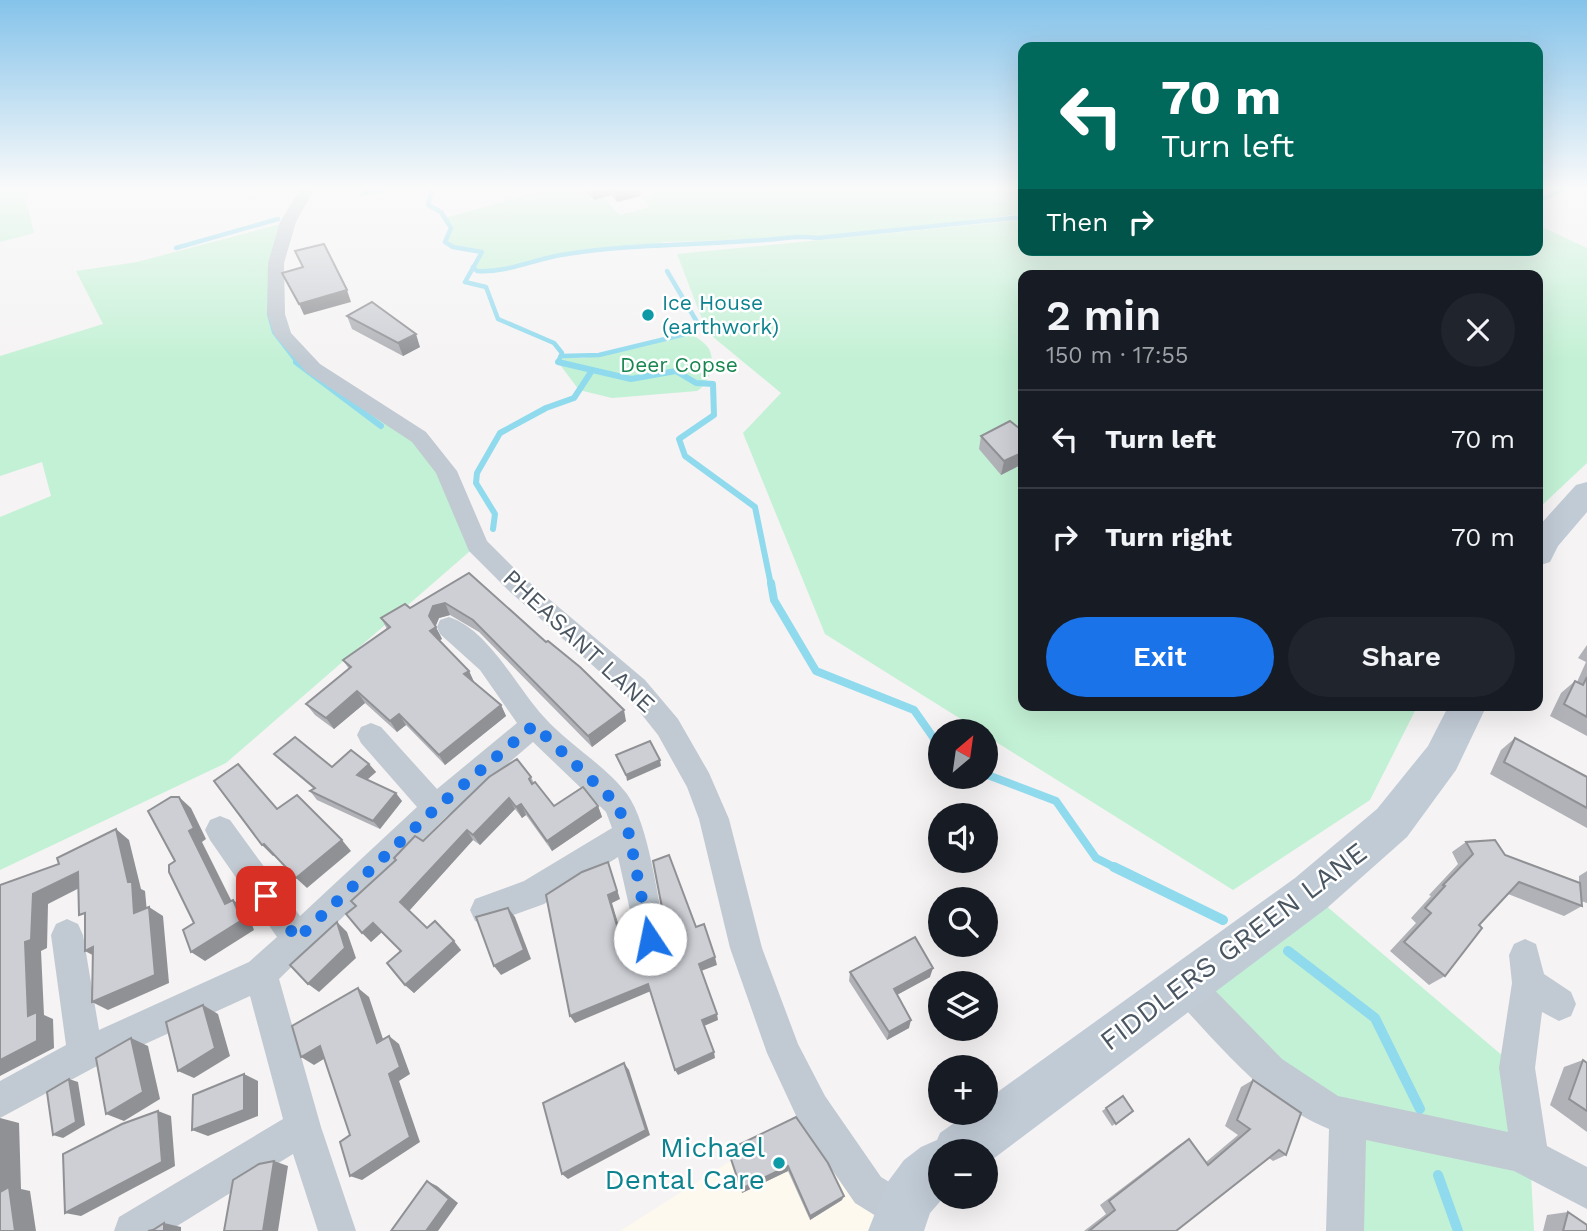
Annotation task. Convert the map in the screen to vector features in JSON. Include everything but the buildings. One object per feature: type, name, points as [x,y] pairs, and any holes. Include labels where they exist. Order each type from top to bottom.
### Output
[{"type":"street","name":"PHEASANT LANE","points":[[281,247],[276,263],[276,314],[283,335],[313,368],[419,437],[446,471],[477,545],[515,583],[636,688],[668,727],[699,782],[714,818],[746,948],[784,1053],[812,1109],[869,1190],[898,1221]]},
{"type":"street","points":[[1543,544],[1587,492]]},
{"type":"street","points":[[449,627],[489,663],[534,725],[617,804],[629,834],[650,939]]},
{"type":"street","name":"FIDDLERS GREEN LANE","points":[[978,1139],[1311,893],[1392,824],[1442,758],[1465,711]]},
{"type":"street","points":[[0,1100],[85,1054],[261,974],[436,808],[534,725]]},
{"type":"street","points":[[371,735],[436,808]]},
{"type":"street","points":[[220,830],[297,939]]},
{"type":"street","points":[[486,910],[533,892],[629,834]]},
{"type":"street","points":[[67,935],[85,1054]]},
{"type":"street","points":[[1530,1156],[1517,1068],[1527,969],[1559,1004]]},
{"type":"street","points":[[261,974],[303,1127],[337,1231]]},
{"type":"street","points":[[1186,985],[1290,1088],[1348,1118],[1508,1148],[1530,1156],[1587,1190]]},
{"type":"street","points":[[1345,1231],[1348,1118]]},
{"type":"street","points":[[133,1231],[303,1127]]},
{"type":"street","points":[[898,1221],[917,1184],[928,1175]]},
{"type":"shaded area","points":[[812,1109],[896,1231],[620,1231]]},
{"type":"green space","points":[[192,247],[281,247],[276,263],[290,346],[419,437],[477,545],[226,763],[0,870],[0,517],[51,496],[42,462],[0,476],[0,356],[103,324],[76,271],[137,262]]},
{"type":"green space","points":[[456,247],[635,247],[560,255],[494,272],[477,271],[473,267],[481,252]]},
{"type":"green space","points":[[744,247],[1018,247],[1018,256],[1543,256],[1543,247],[1586,247],[1587,463],[1543,504],[1543,270],[1018,270],[1018,711],[1415,711],[1370,800],[1233,890],[998,743],[998,719],[961,719],[825,634],[743,433],[781,393],[707,332],[677,254]]},
{"type":"green space","name":"Deer Copse","points":[[692,334],[708,347],[712,360],[708,378],[697,391],[612,398],[579,390],[558,362],[561,356],[583,358]]},
{"type":"green space","points":[[1311,893],[1517,1068],[1530,1156],[1534,1231],[1345,1231],[1348,1118],[1186,985]]},
{"type":"waterway","points":[[456,247],[482,252],[473,267]]},
{"type":"waterway","points":[[473,267],[477,271],[498,270],[561,255],[631,247]]},
{"type":"waterway","points":[[473,267],[465,282],[486,287],[498,319],[554,343],[562,353],[558,362]]},
{"type":"waterway","points":[[561,356],[599,355],[694,332],[697,322],[667,271]]},
{"type":"waterway","points":[[269,314],[274,332],[298,363]]},
{"type":"waterway","points":[[296,362],[381,426]]},
{"type":"waterway","points":[[558,362],[564,363]]},
{"type":"waterway","points":[[558,362],[631,379],[676,371],[696,383],[713,384],[714,415],[679,439],[685,456],[755,507],[771,585]]},
{"type":"waterway","points":[[493,529],[495,514],[476,483],[477,473],[500,433],[546,408],[574,398],[591,372]]},
{"type":"waterway","points":[[771,583],[774,600],[816,671],[914,710],[928,730]]},
{"type":"waterway","points":[[998,779],[1056,801],[1096,858],[1114,867]]},
{"type":"waterway","points":[[1114,867],[1223,920]]},
{"type":"waterway","points":[[1114,867],[1118,869]]},
{"type":"waterway","points":[[1288,951],[1375,1018],[1420,1109]]},
{"type":"waterway","points":[[1438,1175],[1458,1231]]},
{"type":"place","name":"Ice House (earthwork)","points":[[648,315]]},
{"type":"place","name":"Michael Dental Care","points":[[779,1163]]},
{"type":"route","points":[[266,896],[297,939],[436,808],[534,725],[617,804],[629,834],[650,939]]}]
